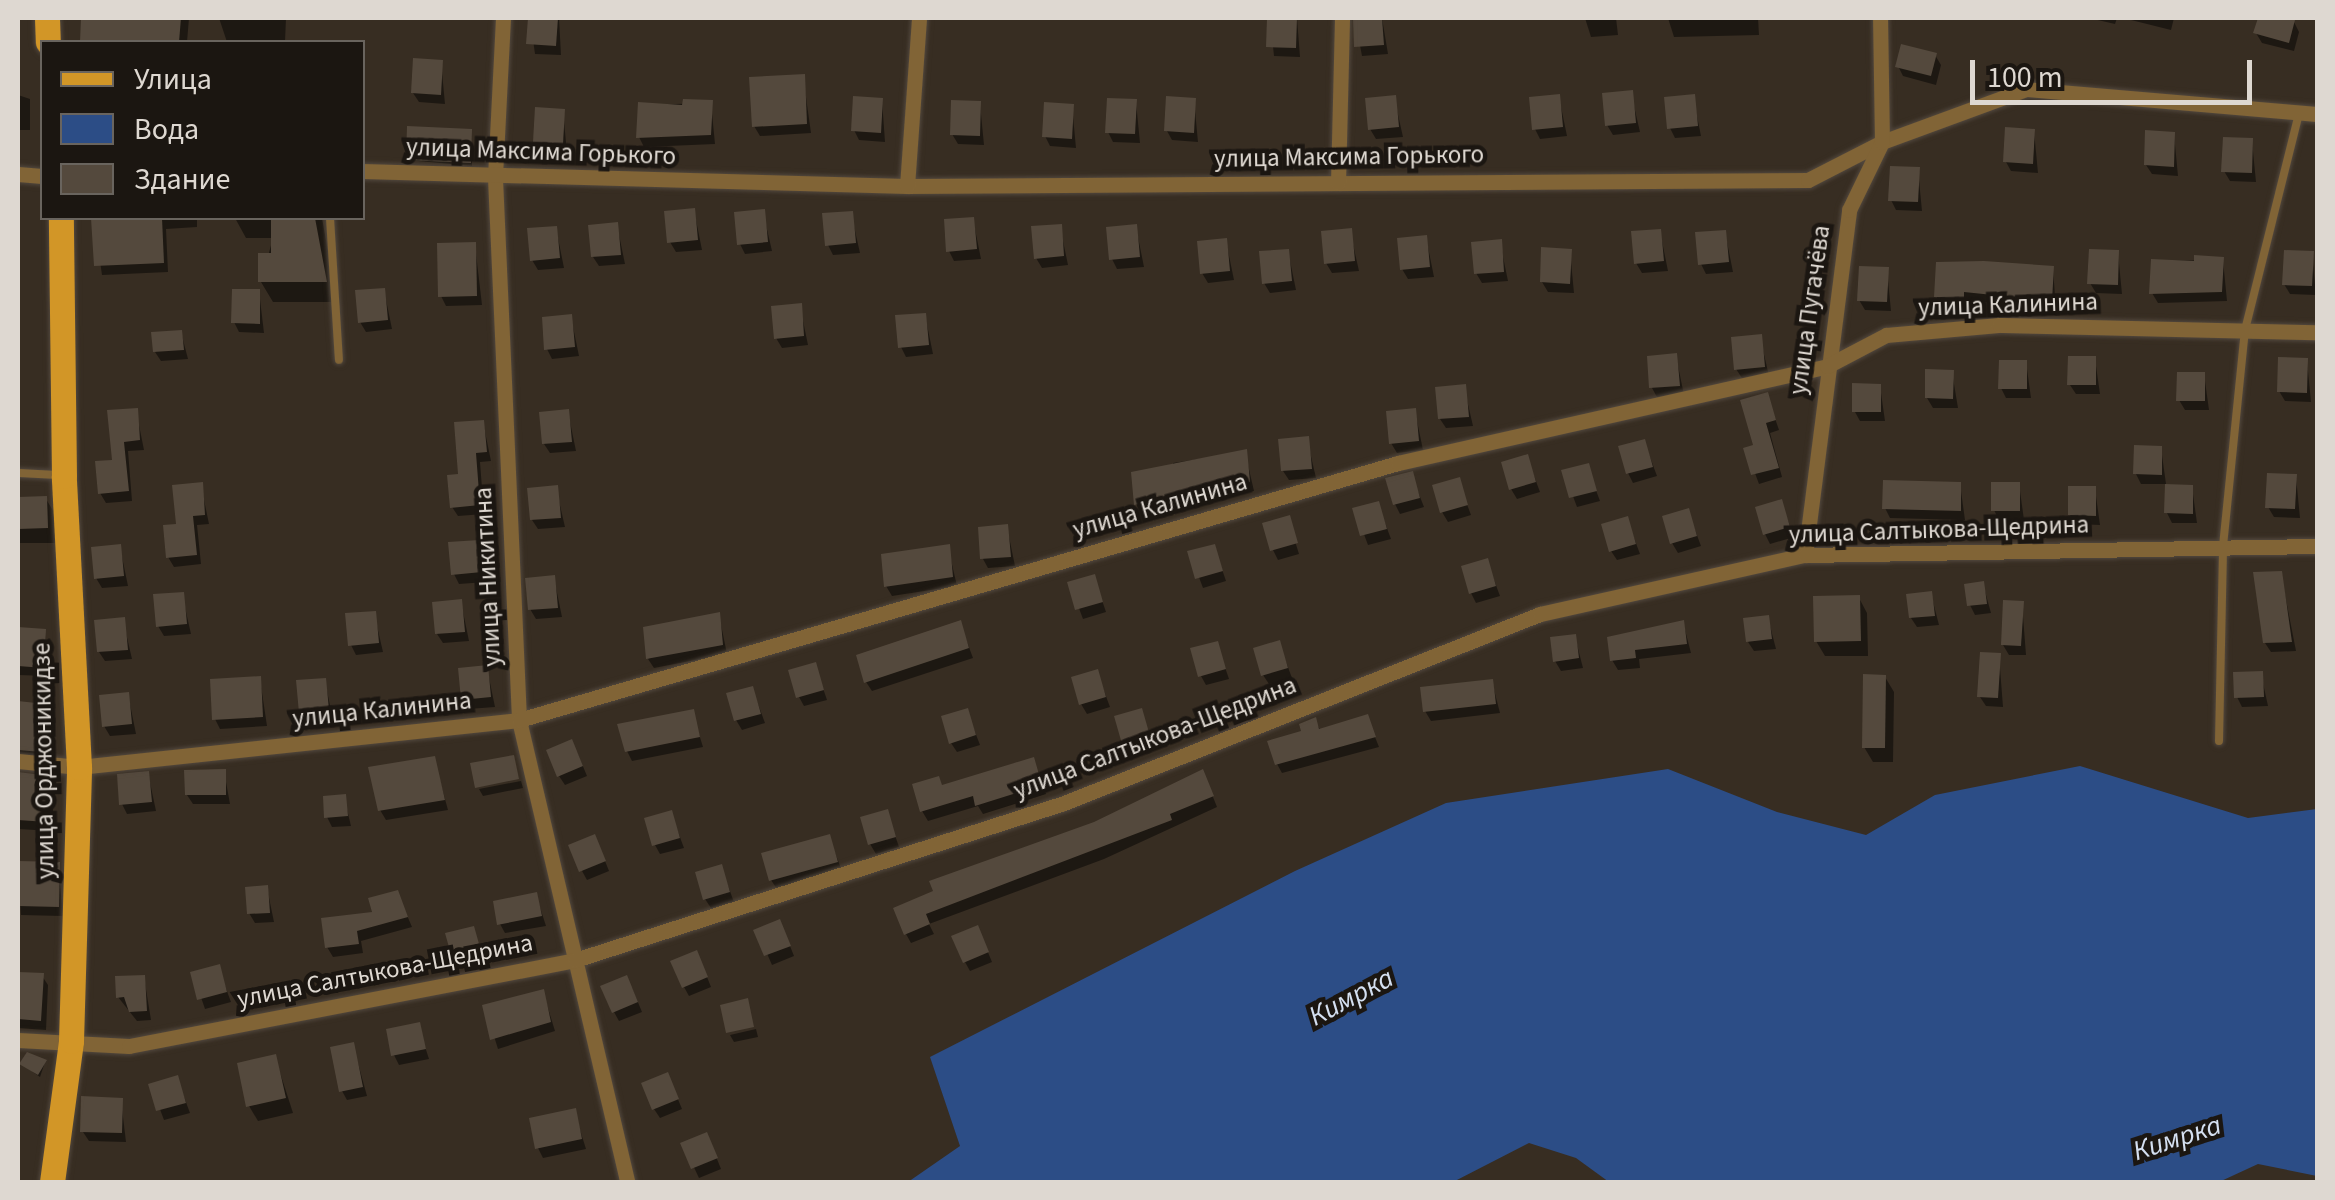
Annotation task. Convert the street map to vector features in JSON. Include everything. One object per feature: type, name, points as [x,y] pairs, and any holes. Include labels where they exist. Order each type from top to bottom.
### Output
[{"type":"main road","name":"улица Орджоникидзе","points":[[52,1182],[70,1041],[79,767],[64,476],[61,220]]},
{"type":"street","name":"улица Никитина","points":[[503,18],[495,178],[520,720],[627,1182]]},
{"type":"street","points":[[907,186],[919,18]]},
{"type":"street","points":[[1338,184],[1342,18]]},
{"type":"street","name":"улица Пугачёва","points":[[1805,555],[1848,210],[1882,142],[1880,18]]},
{"type":"street","name":"улица Максима Горького","points":[[365,171],[495,178],[907,186],[1808,180],[1882,142],[2026,90],[2318,114]]},
{"type":"street","name":"улица Калинина","points":[[18,762],[79,767],[520,720],[1398,463],[1826,366],[1886,334],[1999,325],[2318,332]]},
{"type":"street","name":"улица Салтыкова-Щедрина","points":[[18,1040],[129,1046],[575,960],[1064,803],[1540,614],[1805,555],[2318,546]]},
{"type":"lane","points":[[2219,741],[2223,546],[2245,330],[2300,113]]},
{"type":"lane","points":[[330,220],[339,360]]},
{"type":"lane","points":[[18,473],[64,476]]},
{"type":"water","name":"Кимрка","points":[[2080,766],[2248,818],[2317,809],[2317,1176],[2258,1164],[2219,1182],[1609,1182],[1576,1158],[1529,1143],[1453,1182],[908,1182],[960,1146],[930,1057],[1295,871],[1446,803],[1668,769],[1777,812],[1866,835],[1935,795]]},
{"type":"building","points":[[81,18],[181,18],[179,40],[80,40]]},
{"type":"building","points":[[528,18],[558,18],[556,46],[526,44]]},
{"type":"building","points":[[1267,18],[1297,18],[1296,48],[1266,47]]},
{"type":"building","points":[[1353,18],[1382,18],[1384,45],[1354,47]]},
{"type":"building","points":[[2258,18],[2295,20],[2289,43],[2253,33]]},
{"type":"building","points":[[1901,44],[1937,53],[1931,76],[1895,67]]},
{"type":"building","points":[[413,58],[443,60],[441,95],[411,93]]},
{"type":"building","points":[[805,74],[807,124],[752,127],[749,77]]},
{"type":"building","points":[[1633,90],[1636,123],[1605,126],[1602,93]]},
{"type":"building","points":[[1560,94],[1563,127],[1532,130],[1529,97]]},
{"type":"building","points":[[1695,94],[1698,126],[1667,129],[1664,97]]},
{"type":"building","points":[[1396,95],[1399,127],[1368,130],[1365,98]]},
{"type":"building","points":[[853,96],[883,98],[881,133],[851,131]]},
{"type":"building","points":[[1166,96],[1196,98],[1194,133],[1164,131]]},
{"type":"building","points":[[1107,98],[1137,99],[1135,134],[1105,133]]},
{"type":"building","points":[[683,99],[713,100],[711,135],[636,138],[638,102],[682,105]]},
{"type":"building","points":[[951,100],[981,101],[980,136],[950,135]]},
{"type":"building","points":[[1044,102],[1074,104],[1072,139],[1042,137]]},
{"type":"building","points":[[535,107],[565,109],[563,144],[533,142]]},
{"type":"building","points":[[407,126],[472,129],[471,163],[406,160]]},
{"type":"building","points":[[2005,127],[2035,129],[2033,164],[2003,162]]},
{"type":"building","points":[[2145,130],[2175,132],[2174,167],[2144,165]]},
{"type":"building","points":[[2223,137],[2253,138],[2252,173],[2221,172]]},
{"type":"building","points":[[1890,166],[1920,167],[1918,202],[1888,201]]},
{"type":"building","points":[[695,208],[698,240],[667,243],[664,211]]},
{"type":"building","points":[[765,209],[768,242],[737,245],[734,212]]},
{"type":"building","points":[[853,211],[856,243],[825,246],[822,213]]},
{"type":"building","points":[[974,217],[977,249],[946,252],[944,219]]},
{"type":"building","points":[[91,220],[162,220],[164,263],[94,266]]},
{"type":"building","points":[[271,220],[315,220],[327,282],[258,282],[258,253],[271,253]]},
{"type":"building","points":[[618,222],[621,255],[591,257],[588,225]]},
{"type":"building","points":[[1062,224],[1064,256],[1034,259],[1031,226]]},
{"type":"building","points":[[1137,224],[1140,257],[1109,260],[1106,227]]},
{"type":"building","points":[[557,226],[560,258],[530,261],[527,228]]},
{"type":"building","points":[[1352,228],[1355,261],[1324,264],[1321,231]]},
{"type":"building","points":[[1661,229],[1664,261],[1634,264],[1631,231]]},
{"type":"building","points":[[1726,230],[1729,262],[1698,265],[1695,232]]},
{"type":"building","points":[[1427,235],[1430,267],[1400,270],[1397,238]]},
{"type":"building","points":[[1227,238],[1230,271],[1200,274],[1197,241]]},
{"type":"building","points":[[1502,239],[1504,272],[1474,274],[1471,242]]},
{"type":"building","points":[[476,242],[477,296],[438,297],[437,243]]},
{"type":"building","points":[[1541,247],[1572,249],[1570,284],[1540,282]]},
{"type":"building","points":[[1289,249],[1292,281],[1262,284],[1259,251]]},
{"type":"building","points":[[2089,249],[2119,250],[2118,285],[2087,284]]},
{"type":"building","points":[[2284,250],[2314,251],[2312,286],[2282,285]]},
{"type":"building","points":[[2194,255],[2224,257],[2222,292],[2149,294],[2151,259],[2194,261]]},
{"type":"building","points":[[1936,262],[2054,266],[2052,301],[1964,292],[1964,298],[1934,297]]},
{"type":"building","points":[[1859,266],[1889,267],[1887,302],[1857,301]]},
{"type":"building","points":[[385,288],[388,320],[358,323],[355,290]]},
{"type":"building","points":[[232,289],[260,289],[260,324],[231,323]]},
{"type":"building","points":[[802,303],[804,336],[774,339],[771,306]]},
{"type":"building","points":[[926,313],[929,345],[898,348],[895,315]]},
{"type":"building","points":[[572,314],[575,347],[544,350],[542,317]]},
{"type":"building","points":[[182,330],[184,350],[153,352],[151,332]]},
{"type":"building","points":[[1762,334],[1765,367],[1734,370],[1731,337]]},
{"type":"building","points":[[1677,353],[1680,386],[1649,388],[1647,356]]},
{"type":"building","points":[[2068,356],[2096,356],[2096,385],[2067,385]]},
{"type":"building","points":[[2278,357],[2308,358],[2307,393],[2277,392]]},
{"type":"building","points":[[1999,360],[2027,360],[2027,389],[1998,389]]},
{"type":"building","points":[[1925,369],[1954,370],[1953,399],[1925,398]]},
{"type":"building","points":[[2177,372],[2205,372],[2205,401],[2176,401]]},
{"type":"building","points":[[1852,383],[1881,384],[1881,412],[1852,412]]},
{"type":"building","points":[[1466,384],[1469,417],[1438,419],[1435,387]]},
{"type":"building","points":[[1768,392],[1776,420],[1766,423],[1779,468],[1751,475],[1743,448],[1753,445],[1740,400]]},
{"type":"building","points":[[138,408],[140,440],[124,442],[129,491],[98,494],[95,461],[112,460],[107,410]]},
{"type":"building","points":[[1416,408],[1419,441],[1389,444],[1386,411]]},
{"type":"building","points":[[569,409],[572,442],[542,444],[539,412]]},
{"type":"building","points":[[484,420],[487,452],[476,453],[480,505],[450,508],[447,475],[458,474],[454,422]]},
{"type":"building","points":[[1309,436],[1312,469],[1281,471],[1278,439]]},
{"type":"building","points":[[1645,439],[1653,467],[1626,474],[1618,446]]},
{"type":"building","points":[[2134,445],[2162,446],[2162,475],[2133,474]]},
{"type":"building","points":[[1247,449],[1250,482],[1134,505],[1131,472]]},
{"type":"building","points":[[1528,454],[1536,482],[1509,490],[1501,462]]},
{"type":"building","points":[[1589,463],[1597,491],[1569,498],[1561,470]]},
{"type":"building","points":[[1413,471],[1420,498],[1393,505],[1385,478]]},
{"type":"building","points":[[2267,473],[2297,474],[2295,509],[2265,508]]},
{"type":"building","points":[[1460,477],[1468,505],[1440,513],[1432,485]]},
{"type":"building","points":[[1883,480],[1961,482],[1961,511],[1882,509]]},
{"type":"building","points":[[203,482],[205,515],[193,516],[197,555],[166,558],[163,525],[176,524],[172,485]]},
{"type":"building","points":[[1991,482],[2020,482],[2020,511],[1991,511]]},
{"type":"building","points":[[2165,484],[2193,485],[2193,514],[2164,513]]},
{"type":"building","points":[[558,485],[561,518],[530,520],[527,488]]},
{"type":"building","points":[[2068,486],[2096,486],[2096,516],[2068,515]]},
{"type":"building","points":[[47,496],[48,528],[18,529],[18,497]]},
{"type":"building","points":[[1782,499],[1790,527],[1763,535],[1755,507]]},
{"type":"building","points":[[1379,501],[1387,529],[1360,536],[1352,508]]},
{"type":"building","points":[[1689,508],[1697,536],[1670,544],[1662,516]]},
{"type":"building","points":[[1290,515],[1298,543],[1270,551],[1262,523]]},
{"type":"building","points":[[1628,516],[1636,544],[1609,552],[1601,524]]},
{"type":"building","points":[[1008,524],[1011,557],[980,559],[978,527]]},
{"type":"building","points":[[479,540],[482,572],[451,575],[448,542]]},
{"type":"building","points":[[121,544],[124,576],[94,579],[91,547]]},
{"type":"building","points":[[950,544],[953,577],[884,587],[881,554]]},
{"type":"building","points":[[1215,544],[1223,571],[1195,579],[1187,551]]},
{"type":"building","points":[[1488,558],[1496,586],[1469,594],[1461,566]]},
{"type":"building","points":[[2282,571],[2292,642],[2263,643],[2253,572]]},
{"type":"building","points":[[1095,574],[1103,602],[1075,610],[1067,582]]},
{"type":"building","points":[[555,575],[558,608],[528,610],[525,578]]},
{"type":"building","points":[[1984,581],[1987,604],[1967,606],[1964,584]]},
{"type":"building","points":[[1932,591],[1935,616],[1909,618],[1906,594]]},
{"type":"building","points":[[184,592],[187,624],[156,627],[153,594]]},
{"type":"building","points":[[1860,595],[1861,641],[1814,642],[1813,596]]},
{"type":"building","points":[[462,599],[465,632],[435,634],[432,602]]},
{"type":"building","points":[[2003,600],[2024,601],[2021,646],[2001,645]]},
{"type":"building","points":[[376,611],[379,643],[348,646],[345,613]]},
{"type":"building","points":[[720,612],[723,645],[646,659],[643,627]]},
{"type":"building","points":[[1769,615],[1772,639],[1746,642],[1743,618]]},
{"type":"building","points":[[125,617],[128,650],[97,652],[94,620]]},
{"type":"building","points":[[961,620],[969,648],[864,683],[856,655]]},
{"type":"building","points":[[1684,620],[1687,644],[1635,650],[1636,658],[1610,661],[1607,637]]},
{"type":"building","points":[[18,627],[46,629],[44,668],[18,666]]},
{"type":"building","points":[[1576,634],[1579,658],[1553,662],[1550,637]]},
{"type":"building","points":[[1280,640],[1288,668],[1261,676],[1253,648]]},
{"type":"building","points":[[1218,641],[1226,669],[1198,677],[1190,648]]},
{"type":"building","points":[[1980,652],[2001,653],[1998,698],[1977,697]]},
{"type":"building","points":[[816,662],[824,690],[796,698],[788,670]]},
{"type":"building","points":[[488,665],[491,697],[461,700],[458,668]]},
{"type":"building","points":[[1098,669],[1106,697],[1079,705],[1071,677]]},
{"type":"building","points":[[2263,671],[2264,697],[2234,698],[2233,672]]},
{"type":"building","points":[[1863,674],[1886,675],[1885,748],[1862,748]]},
{"type":"building","points":[[261,676],[263,717],[212,720],[210,679]]},
{"type":"building","points":[[326,678],[329,710],[299,713],[296,680]]},
{"type":"building","points":[[1493,679],[1496,704],[1423,712],[1420,687]]},
{"type":"building","points":[[753,686],[761,714],[734,721],[726,693]]},
{"type":"building","points":[[129,692],[132,724],[102,727],[99,695]]},
{"type":"building","points":[[18,701],[45,704],[41,752],[18,750]]},
{"type":"building","points":[[968,708],[976,735],[949,744],[941,716]]},
{"type":"building","points":[[1142,708],[1150,736],[1122,744],[1114,716]]},
{"type":"building","points":[[694,709],[700,737],[625,752],[617,724]]},
{"type":"building","points":[[1368,714],[1376,737],[1275,765],[1267,741],[1301,731],[1299,724],[1316,717],[1319,729]]},
{"type":"building","points":[[572,739],[583,766],[557,777],[546,750]]},
{"type":"building","points":[[514,755],[519,779],[475,788],[470,763]]},
{"type":"building","points":[[435,756],[445,800],[378,811],[368,767]]},
{"type":"building","points":[[1034,757],[1042,785],[975,806],[973,796],[920,812],[912,784],[939,776],[942,785]]},
{"type":"building","points":[[226,769],[226,795],[185,795],[184,770]]},
{"type":"building","points":[[1203,769],[1214,796],[1170,814],[1172,820],[926,914],[930,924],[904,935],[893,908],[933,891],[929,881],[1094,822]]},
{"type":"building","points":[[149,771],[152,802],[119,805],[117,774]]},
{"type":"building","points":[[18,772],[50,776],[47,822],[18,820]]},
{"type":"building","points":[[346,794],[348,816],[324,818],[323,796]]},
{"type":"building","points":[[888,809],[896,837],[868,845],[860,817]]},
{"type":"building","points":[[672,810],[680,838],[652,846],[644,818]]},
{"type":"building","points":[[595,834],[606,861],[579,872],[568,845]]},
{"type":"building","points":[[830,834],[838,862],[769,881],[761,853]]},
{"type":"building","points":[[18,861],[60,862],[59,907],[18,906]]},
{"type":"building","points":[[722,864],[730,892],[703,900],[695,872]]},
{"type":"building","points":[[268,885],[270,913],[247,914],[245,887]]},
{"type":"building","points":[[398,890],[408,917],[357,931],[359,944],[325,948],[321,918],[372,912],[368,898]]},
{"type":"building","points":[[537,892],[542,916],[497,925],[493,901]]},
{"type":"building","points":[[780,919],[791,946],[764,956],[753,930]]},
{"type":"building","points":[[978,925],[989,952],[963,963],[951,936]]},
{"type":"building","points":[[474,926],[481,951],[452,958],[445,933]]},
{"type":"building","points":[[697,950],[708,977],[682,988],[670,961]]},
{"type":"building","points":[[220,964],[227,992],[197,1000],[190,972]]},
{"type":"building","points":[[18,972],[44,973],[41,1021],[18,1019]]},
{"type":"building","points":[[145,975],[147,1011],[129,1012],[124,997],[116,998],[115,976]]},
{"type":"building","points":[[627,975],[638,1002],[612,1013],[600,986]]},
{"type":"building","points":[[544,989],[551,1022],[490,1040],[482,1005]]},
{"type":"building","points":[[748,998],[754,1027],[726,1033],[720,1005]]},
{"type":"building","points":[[420,1022],[426,1049],[391,1056],[386,1029]]},
{"type":"building","points":[[354,1042],[363,1087],[339,1092],[330,1047]]},
{"type":"building","points":[[27,1052],[47,1060],[38,1075],[19,1064]]},
{"type":"building","points":[[276,1054],[286,1098],[246,1107],[237,1063]]},
{"type":"building","points":[[668,1072],[679,1099],[652,1110],[641,1083]]},
{"type":"building","points":[[178,1075],[186,1103],[156,1111],[148,1084]]},
{"type":"building","points":[[81,1096],[123,1098],[122,1133],[80,1132]]},
{"type":"building","points":[[576,1108],[582,1139],[535,1149],[529,1118]]},
{"type":"building","points":[[707,1132],[718,1158],[691,1169],[680,1143]]}]
